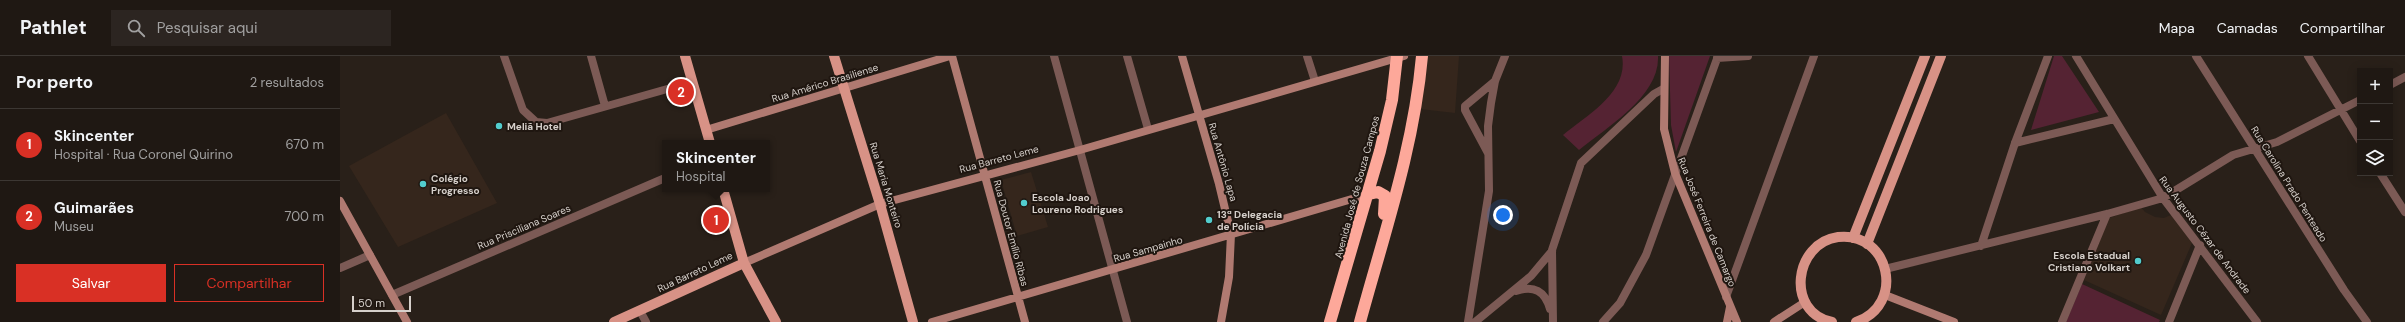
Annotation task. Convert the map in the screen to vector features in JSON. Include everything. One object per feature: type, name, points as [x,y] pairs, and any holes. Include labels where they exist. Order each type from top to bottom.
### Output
[{"type":"highway","points":[[1360,322],[1414,120],[1422,56]]},
{"type":"highway","name":"Avenida José de Souza Campos","points":[[1330,322],[1369,194],[1389,113],[1399,57]]},
{"type":"highway","points":[[1369,194],[1382,193],[1386,200],[1376,262]]},
{"type":"main road","points":[[686,56],[709,140]]},
{"type":"main road","name":"Rua Maria Monteiro","points":[[834,56],[880,204],[913,322]]},
{"type":"main road","name":"Rua Américo Brasiliense","points":[[706,130],[951,56]]},
{"type":"main road","name":"Rua Doutor Emílio Ribas","points":[[951,56],[1025,322]]},
{"type":"main road","name":"Rua Antônio Lapa","points":[[1182,56],[1231,234],[1229,277],[1221,322]]},
{"type":"main road","name":"Rua José Ferreira de Camargo","points":[[1665,56],[1663,89],[1664,129],[1675,173],[1737,322]]},
{"type":"main road","points":[[1853,238],[1925,56]]},
{"type":"main road","points":[[1867,244],[1942,56]]},
{"type":"main road","name":"Rua Barreto Leme","points":[[614,322],[744,263],[880,204],[1080,150],[1199,114],[1399,57]]},
{"type":"main road","points":[[724,192],[744,263],[776,322]]},
{"type":"main road","name":"Rua Sampainho","points":[[932,322],[1369,194]]},
{"type":"main road","points":[[340,201],[407,322]]},
{"type":"main road","points":[[1832,322],[1814,313],[1805,302],[1800,288],[1800,274],[1804,260],[1813,249],[1825,241],[1839,237],[1853,238],[1867,244],[1875,251],[1885,268],[1887,286],[1885,294],[1873,318],[1856,322]]},
{"type":"main road","points":[[1885,294],[1954,322]]},
{"type":"main road","points":[[1774,322],[1805,302]]},
{"type":"main road","points":[[1727,322],[1730,307]]},
{"type":"street","points":[[504,56],[523,110],[536,122],[547,123],[692,82]]},
{"type":"street","points":[[591,56],[605,106]]},
{"type":"street","points":[[1054,56],[1127,322]]},
{"type":"street","points":[[1128,56],[1148,129]]},
{"type":"street","points":[[1307,56],[1315,81]]},
{"type":"street","points":[[1468,322],[1489,191],[1488,126],[1495,81],[1504,56]]},
{"type":"street","points":[[1603,322],[1620,303],[1636,276],[1718,57],[1748,56]]},
{"type":"street","points":[[1726,297],[1814,56]]},
{"type":"street","points":[[1981,246],[2015,143],[2048,56]]},
{"type":"street","name":"Rua Augusto Cézar de Andrade","points":[[2076,56],[2163,198],[2257,322]]},
{"type":"street","name":"Rua Carolina Prado Penteado","points":[[2196,56],[2253,148],[2367,322]]},
{"type":"street","points":[[2308,56],[2359,140]]},
{"type":"street","points":[[2393,83],[2405,77]]},
{"type":"street","points":[[1489,155],[1465,110],[1465,106],[1495,81]]},
{"type":"street","points":[[1553,320],[1552,250],[1580,163],[1654,94],[1663,89]]},
{"type":"street","points":[[1885,268],[1981,246],[2163,198],[2233,155],[2277,142],[2357,102]]},
{"type":"street","points":[[2015,143],[2114,118]]},
{"type":"street","points":[[2382,176],[2405,212]]},
{"type":"street","name":"Rua Prisciliana Soares","points":[[392,295],[662,179]]},
{"type":"street","points":[[2062,322],[2107,214]]},
{"type":"street","points":[[2168,322],[2200,245]]},
{"type":"street","points":[[1475,322],[1531,276],[1552,250]]},
{"type":"street","points":[[340,268],[370,255]]},
{"type":"street","points":[[1512,293],[1525,288],[1539,290],[1548,302],[1553,320]]},
{"type":"street","points":[[640,311],[646,322]]},
{"type":"shaded area","points":[[1426,56],[1459,56],[1455,113],[1420,109]]},
{"type":"shaded area","points":[[1622,56],[1658,56],[1656,71],[1650,84],[1630,109],[1617,121],[1579,150],[1563,135],[1594,111],[1613,92],[1619,81],[1622,69]]},
{"type":"shaded area","points":[[1669,56],[1710,56],[1676,152],[1671,125]]},
{"type":"shaded area","points":[[2054,56],[2062,56],[2099,112],[2031,130]]},
{"type":"shaded area","name":"Colégio Progresso","points":[[446,113],[497,203],[398,247],[349,166]]},
{"type":"shaded area","name":"Escola Joao Loureno Rodrigues","points":[[1031,172],[1048,227],[1017,236],[1001,180]]},
{"type":"shaded area","name":"Escola Estadual Cristiano Volkart","points":[[2141,207],[2145,212],[2155,217],[2164,218],[2173,214],[2192,243],[2161,315],[2084,280],[2109,218]]},
{"type":"shaded area","points":[[2082,284],[2160,320],[2159,322],[2066,322]]},
{"type":"place","name":"Guimarães","points":[[681,92]]},
{"type":"place","name":"Meliã Hotel","points":[[499,126]]},
{"type":"place","name":"Colégio Progresso","points":[[423,184]]},
{"type":"place","name":"Escola Joao Loureno Rodrigues","points":[[1024,203]]},
{"type":"place","name":"Skincenter","points":[[716,220]]},
{"type":"place","name":"13ª Delegacia de Polícia","points":[[1209,220]]},
{"type":"place","name":"Escola Estadual Cristiano Volkart","points":[[2138,261]]}]
